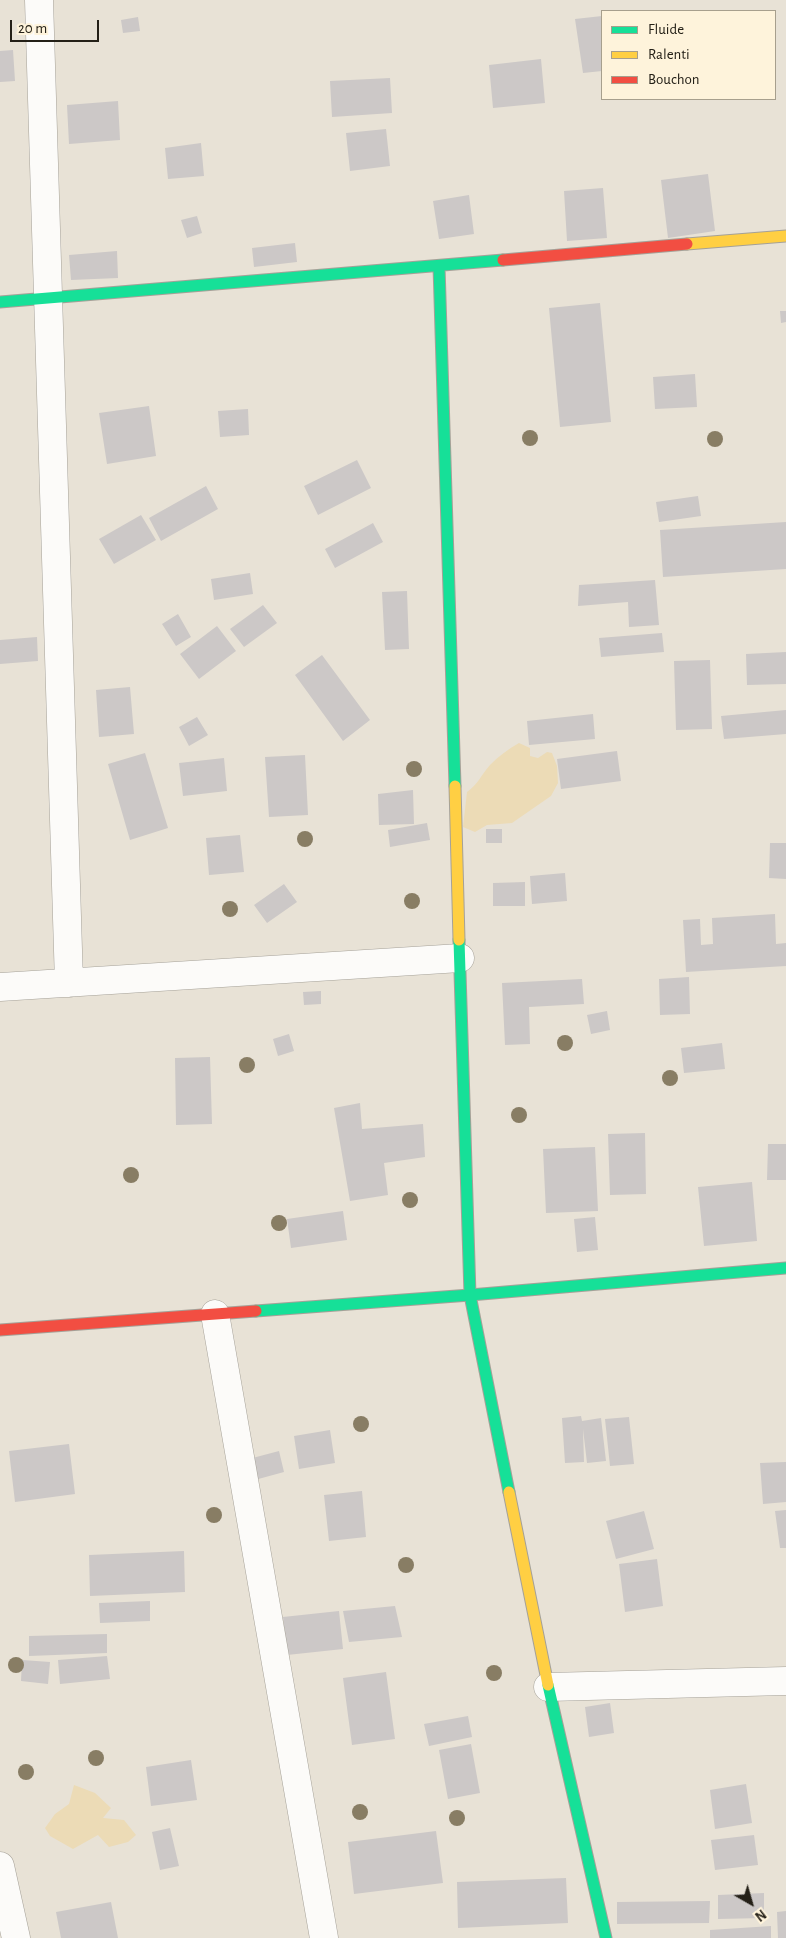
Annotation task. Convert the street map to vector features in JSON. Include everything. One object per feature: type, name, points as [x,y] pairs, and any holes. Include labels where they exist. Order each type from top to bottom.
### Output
[{"type":"street","points":[[39,0],[69,983]]},
{"type":"street","points":[[0,302],[786,236]]},
{"type":"street","points":[[439,266],[470,1295],[548,1687],[606,1938]]},
{"type":"street","points":[[0,987],[460,958]]},
{"type":"street","points":[[0,1330],[470,1295],[786,1268]]},
{"type":"street","points":[[215,1314],[324,1938]]},
{"type":"street","points":[[548,1687],[786,1681]]},
{"type":"street","points":[[0,1866],[16,1938]]},
{"type":"shaded area","points":[[519,743],[530,748],[530,756],[538,758],[547,752],[552,753],[557,766],[558,783],[551,796],[512,823],[487,825],[475,832],[463,827],[467,792],[493,762]]},
{"type":"shaded area","points":[[74,1785],[95,1793],[111,1808],[103,1818],[124,1820],[136,1835],[128,1842],[109,1847],[98,1835],[73,1849],[50,1836],[45,1828],[55,1814],[69,1804]]},
{"type":"building","points":[[601,16],[601,71],[583,73],[575,19]]},
{"type":"building","points":[[138,17],[140,31],[123,33],[121,20]]},
{"type":"building","points":[[13,50],[15,81],[0,82],[0,51]]},
{"type":"building","points":[[541,59],[545,103],[493,108],[489,65]]},
{"type":"building","points":[[390,78],[392,113],[332,117],[330,81]]},
{"type":"building","points":[[118,101],[120,140],[69,144],[67,105]]},
{"type":"building","points":[[386,129],[390,166],[350,171],[346,133]]},
{"type":"building","points":[[201,143],[204,176],[168,179],[165,148]]},
{"type":"building","points":[[708,174],[715,231],[668,238],[661,180]]},
{"type":"building","points":[[603,188],[607,238],[567,241],[564,191]]},
{"type":"building","points":[[469,195],[474,234],[439,239],[433,201]]},
{"type":"building","points":[[197,216],[202,233],[187,238],[181,220]]},
{"type":"building","points":[[295,243],[297,262],[254,267],[252,248]]},
{"type":"building","points":[[117,251],[118,278],[71,280],[69,255]]},
{"type":"building","points":[[600,303],[611,422],[560,427],[549,308]]},
{"type":"building","points":[[780,311],[786,311],[786,322],[781,323]]},
{"type":"building","points":[[695,374],[697,407],[655,409],[653,377]]},
{"type":"building","points":[[149,406],[156,456],[107,464],[99,413]]},
{"type":"building","points":[[248,409],[249,435],[220,437],[218,411]]},
{"type":"building","points":[[357,460],[371,488],[318,515],[304,486]]},
{"type":"building","points":[[206,486],[218,509],[161,541],[149,518]]},
{"type":"building","points":[[698,496],[701,516],[659,522],[656,502]]},
{"type":"building","points":[[141,515],[156,540],[114,564],[99,539]]},
{"type":"building","points":[[786,522],[786,569],[663,577],[660,530]]},
{"type":"building","points":[[373,523],[383,542],[335,568],[325,549]]},
{"type":"building","points":[[250,573],[253,594],[214,600],[211,579]]},
{"type":"building","points":[[655,580],[659,625],[629,627],[628,602],[578,606],[579,585]]},
{"type":"building","points":[[407,591],[409,649],[385,650],[382,592]]},
{"type":"building","points":[[263,605],[277,623],[244,647],[230,629]]},
{"type":"building","points":[[178,614],[191,637],[176,646],[162,624]]},
{"type":"building","points":[[217,626],[236,651],[199,679],[180,654]]},
{"type":"building","points":[[662,633],[664,652],[601,657],[599,638]]},
{"type":"building","points":[[37,637],[38,661],[0,664],[0,640]]},
{"type":"building","points":[[786,652],[786,684],[747,685],[746,654]]},
{"type":"building","points":[[322,655],[370,720],[343,741],[295,675]]},
{"type":"building","points":[[710,660],[712,729],[676,730],[674,661]]},
{"type":"building","points":[[130,687],[134,734],[99,737],[96,690]]},
{"type":"building","points":[[786,710],[786,734],[724,739],[721,716]]},
{"type":"building","points":[[593,714],[595,739],[529,745],[527,721]]},
{"type":"building","points":[[197,717],[208,735],[189,746],[179,727]]},
{"type":"building","points":[[617,751],[621,781],[561,789],[557,759]]},
{"type":"building","points":[[145,753],[168,828],[130,840],[108,764]]},
{"type":"building","points":[[305,755],[308,815],[269,817],[265,757]]},
{"type":"building","points":[[224,758],[227,791],[183,796],[179,763]]},
{"type":"building","points":[[413,790],[414,824],[379,825],[378,794]]},
{"type":"building","points":[[427,823],[430,840],[390,847],[388,830]]},
{"type":"building","points":[[486,829],[502,829],[502,843],[486,843]]},
{"type":"building","points":[[240,835],[244,872],[209,875],[206,838]]},
{"type":"building","points":[[770,843],[786,843],[786,879],[769,878]]},
{"type":"building","points":[[565,873],[567,901],[532,904],[530,876]]},
{"type":"building","points":[[525,882],[525,906],[493,906],[493,883]]},
{"type":"building","points":[[284,884],[297,902],[267,923],[254,905]]},
{"type":"building","points":[[775,914],[776,944],[786,943],[786,966],[686,972],[683,920],[700,919],[701,945],[713,944],[712,918]]},
{"type":"building","points":[[689,977],[690,1014],[660,1015],[659,979]]},
{"type":"building","points":[[582,979],[584,1004],[529,1007],[530,1044],[505,1045],[502,983]]},
{"type":"building","points":[[321,991],[321,1004],[304,1005],[303,992]]},
{"type":"building","points":[[607,1011],[610,1030],[591,1034],[587,1015]]},
{"type":"building","points":[[289,1034],[294,1051],[278,1056],[273,1039]]},
{"type":"building","points":[[722,1043],[725,1069],[684,1073],[681,1048]]},
{"type":"building","points":[[210,1057],[212,1124],[176,1125],[175,1058]]},
{"type":"building","points":[[360,1103],[362,1129],[423,1124],[425,1157],[384,1163],[388,1195],[350,1201],[334,1108]]},
{"type":"building","points":[[645,1133],[646,1194],[610,1195],[608,1134]]},
{"type":"building","points":[[768,1144],[786,1144],[786,1180],[767,1180]]},
{"type":"building","points":[[595,1147],[598,1211],[546,1213],[543,1149]]},
{"type":"building","points":[[752,1182],[757,1241],[704,1246],[698,1187]]},
{"type":"building","points":[[343,1211],[347,1240],[291,1248],[287,1219]]},
{"type":"building","points":[[595,1217],[598,1250],[577,1252],[574,1219]]},
{"type":"building","points":[[581,1416],[582,1421],[601,1418],[606,1461],[587,1463],[583,1429],[584,1462],[565,1463],[562,1418]]},
{"type":"building","points":[[629,1417],[634,1464],[610,1466],[605,1419]]},
{"type":"building","points":[[330,1430],[335,1463],[299,1469],[294,1436]]},
{"type":"building","points":[[69,1444],[75,1494],[15,1502],[9,1451]]},
{"type":"building","points":[[279,1451],[284,1472],[251,1481],[245,1460]]},
{"type":"building","points":[[786,1462],[786,1502],[763,1504],[760,1463]]},
{"type":"building","points":[[362,1491],[366,1537],[329,1541],[324,1495]]},
{"type":"building","points":[[786,1510],[786,1548],[780,1548],[775,1511]]},
{"type":"building","points":[[644,1511],[654,1549],[616,1559],[606,1521]]},
{"type":"building","points":[[184,1551],[185,1592],[90,1596],[89,1555]]},
{"type":"building","points":[[657,1559],[663,1606],[625,1612],[619,1564]]},
{"type":"building","points":[[150,1601],[150,1621],[100,1623],[99,1603]]},
{"type":"building","points":[[395,1606],[402,1637],[349,1642],[343,1611]]},
{"type":"building","points":[[339,1611],[343,1649],[287,1655],[283,1617]]},
{"type":"building","points":[[107,1634],[107,1653],[29,1656],[29,1636]]},
{"type":"building","points":[[107,1656],[110,1679],[60,1684],[58,1660]]},
{"type":"building","points":[[22,1660],[50,1662],[48,1684],[21,1681]]},
{"type":"building","points":[[386,1672],[395,1739],[352,1745],[343,1678]]},
{"type":"building","points":[[610,1703],[614,1733],[589,1737],[585,1707]]},
{"type":"building","points":[[468,1716],[472,1737],[429,1746],[424,1724]]},
{"type":"building","points":[[471,1744],[480,1793],[448,1799],[439,1750]]},
{"type":"building","points":[[191,1760],[197,1800],[151,1806],[146,1767]]},
{"type":"building","points":[[746,1784],[752,1823],[715,1829],[710,1790]]},
{"type":"building","points":[[170,1828],[179,1866],[160,1870],[152,1832]]},
{"type":"building","points":[[436,1831],[443,1883],[354,1894],[348,1842]]},
{"type":"building","points":[[754,1835],[758,1865],[715,1870],[711,1840]]},
{"type":"building","points":[[566,1878],[568,1923],[458,1928],[457,1882]]},
{"type":"building","points":[[764,1893],[764,1918],[718,1919],[718,1895]]},
{"type":"building","points":[[710,1901],[709,1923],[617,1924],[617,1902]]},
{"type":"building","points":[[111,1902],[118,1938],[61,1938],[56,1912]]},
{"type":"building","points":[[786,1911],[786,1938],[778,1938],[777,1912]]},
{"type":"building","points":[[771,1926],[771,1938],[710,1938],[710,1930]]},
{"type":"traffic: fast","points":[[0,302],[503,260]]},
{"type":"traffic: fast","points":[[439,266],[455,786]]},
{"type":"traffic: fast","points":[[459,940],[470,1295],[509,1492]]},
{"type":"traffic: fast","points":[[256,1311],[786,1268]]},
{"type":"traffic: fast","points":[[548,1685],[606,1938]]},
{"type":"traffic: slow","points":[[687,244],[786,236]]},
{"type":"traffic: slow","points":[[455,786],[459,940]]},
{"type":"traffic: slow","points":[[509,1492],[548,1685]]},
{"type":"traffic: jam","points":[[503,260],[687,244]]},
{"type":"traffic: jam","points":[[0,1330],[256,1311]]}]
